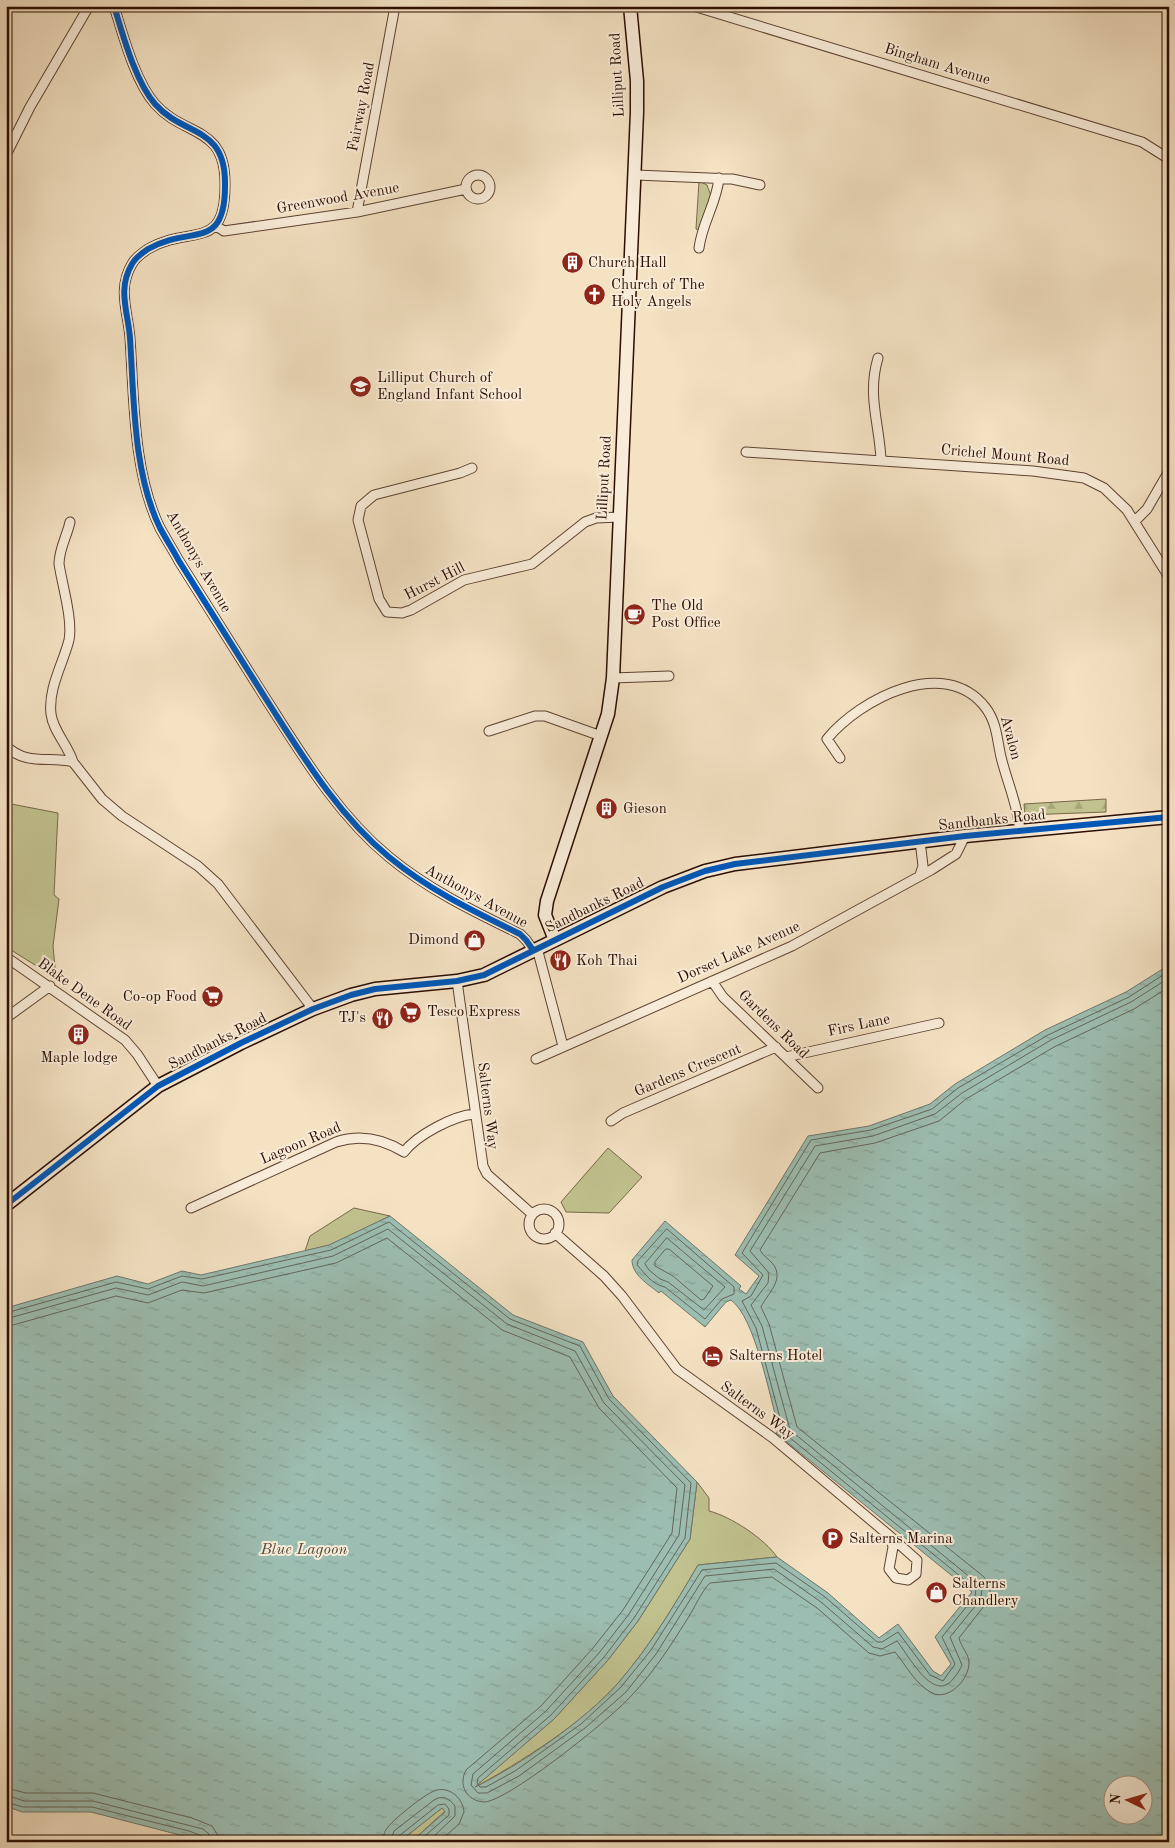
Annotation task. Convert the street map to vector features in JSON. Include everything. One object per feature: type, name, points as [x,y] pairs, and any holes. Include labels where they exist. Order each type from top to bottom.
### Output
[{"type":"main road","name":"Lilliput Road","points":[[555,940],[545,915],[547,901],[601,736],[614,678],[636,174],[637,81],[630,6]]},
{"type":"main road","name":"Sandbanks Road","points":[[6,1205],[158,1086],[313,1009],[375,989],[457,981],[492,972],[663,887],[705,871],[769,859],[920,841],[1169,817]]},
{"type":"street","points":[[6,154],[30,107],[89,6]]},
{"type":"street","points":[[114,6],[133,62],[155,104],[214,143],[223,160],[225,203],[223,214],[216,226]]},
{"type":"street","name":"Fairway Road","points":[[357,212],[395,6]]},
{"type":"street","name":"Bingham Avenue","points":[[693,6],[1142,142],[1169,159]]},
{"type":"street","points":[[636,174],[732,179],[760,185]]},
{"type":"street","points":[[699,248],[700,236],[718,187],[719,178]]},
{"type":"street","name":"Greenwood Avenue","points":[[216,226],[224,231],[357,212],[466,189]]},
{"type":"street","name":"Anthonys Avenue","points":[[216,226],[204,234],[168,240],[145,252],[132,263],[124,287],[124,307],[130,336],[136,431],[150,499],[160,527],[280,721],[334,800],[388,856],[413,876],[440,895],[520,934],[535,949]]},
{"type":"street","points":[[878,358],[872,398],[880,459]]},
{"type":"street","name":"Crichel Mount Road","points":[[746,452],[880,459],[1072,475],[1090,480],[1104,488],[1135,521],[1169,577]]},
{"type":"street","name":"Hurst Hill","points":[[472,468],[460,473],[374,495],[361,506],[358,520],[379,599],[387,612],[394,613],[411,610],[464,580],[532,564],[586,522],[596,518],[620,517]]},
{"type":"street","points":[[1135,521],[1147,510],[1169,471]]},
{"type":"street","points":[[70,522],[67,536],[59,553],[70,633],[53,688],[50,706],[54,726],[66,744],[74,762],[90,785],[108,804],[122,816],[198,866],[218,884],[313,1009]]},
{"type":"street","points":[[614,678],[669,676]]},
{"type":"street","name":"Avalon","points":[[840,758],[827,739],[857,711],[875,699],[896,690],[928,685],[948,685],[965,691],[980,702],[992,717],[1000,756],[1019,816],[1020,831]]},
{"type":"street","points":[[489,731],[536,716],[545,716],[601,736]]},
{"type":"street","points":[[6,746],[19,756],[30,759],[74,762]]},
{"type":"street","name":"Dorset Lake Avenue","points":[[536,1059],[792,946],[956,854],[964,836]]},
{"type":"street","points":[[920,841],[923,866],[920,874]]},
{"type":"street","points":[[535,949],[563,1046]]},
{"type":"street","name":"Blake Dene Road","points":[[6,957],[125,1040],[137,1054],[158,1086]]},
{"type":"street","name":"Salterns Way","points":[[457,981],[482,1166],[487,1174],[532,1214]]},
{"type":"street","name":"Gardens Road","points":[[712,981],[723,996],[818,1088]]},
{"type":"street","points":[[6,1018],[50,986]]},
{"type":"street","name":"Firs Lane","points":[[786,1057],[938,1023]]},
{"type":"street","name":"Gardens Crescent","points":[[611,1121],[623,1113],[776,1047]]},
{"type":"street","name":"Lagoon Road","points":[[191,1208],[336,1142],[350,1138],[364,1138],[392,1144],[404,1152],[416,1138],[460,1118],[474,1114]]},
{"type":"street","points":[[544,1209],[554,1212],[559,1223],[555,1233],[545,1238],[536,1236],[529,1225],[532,1214],[544,1209]]},
{"type":"street","name":"Salterns Way","points":[[555,1233],[604,1276],[622,1296],[677,1369],[773,1438],[891,1537],[917,1560],[916,1574],[908,1580],[896,1578],[890,1568],[893,1547],[891,1537]]},
{"type":"green space","points":[[699,181],[707,185],[711,196],[698,230],[696,229]]},
{"type":"green space","points":[[1106,799],[1106,812],[1025,815],[1024,804]]},
{"type":"green space","points":[[6,803],[58,813],[54,895],[59,899],[53,946],[56,978],[6,947]]},
{"type":"green space","points":[[608,1148],[642,1177],[609,1213],[566,1212],[561,1202]]},
{"type":"green space","points":[[354,1208],[390,1216],[330,1245],[305,1251],[310,1236]]},
{"type":"green space","points":[[697,1482],[709,1498],[709,1511],[727,1518],[746,1529],[764,1543],[777,1557],[698,1565],[671,1611],[651,1640],[619,1682],[604,1698],[550,1741],[511,1767],[472,1789],[554,1719],[608,1660],[638,1621],[690,1539]]},
{"type":"green space","points":[[442,1808],[445,1811],[411,1842],[399,1842]]},
{"type":"water","name":"Blue Lagoon","points":[[1169,965],[1169,1842],[411,1842],[445,1812],[442,1808],[399,1842],[207,1842],[91,1812],[22,1812],[6,1806],[6,1308],[117,1276],[148,1284],[182,1271],[201,1275],[329,1245],[390,1216],[513,1315],[583,1342],[613,1396],[697,1482],[690,1539],[638,1621],[608,1660],[554,1719],[475,1787],[512,1767],[552,1740],[605,1696],[619,1682],[651,1640],[671,1611],[698,1565],[777,1557],[828,1593],[879,1638],[898,1624],[933,1671],[941,1676],[951,1664],[935,1637],[972,1592],[776,1433],[779,1429],[761,1359],[740,1309],[731,1300],[726,1302],[705,1327],[661,1291],[659,1293],[641,1279],[635,1270],[632,1260],[665,1221],[741,1286],[739,1289],[746,1294],[759,1276],[735,1255],[808,1136],[869,1126],[930,1104],[955,1084],[1045,1030],[1126,992]]},
{"type":"cycle path","points":[[114,6],[130,57],[141,83],[155,104],[166,114],[210,141],[218,151],[223,164],[225,183],[224,205],[219,219],[212,228],[203,233],[164,242],[148,249],[133,262],[125,282],[124,292],[130,338],[136,435],[144,484],[160,528],[293,741],[322,783],[353,822],[370,840],[404,869],[452,899],[520,934],[533,950]]},
{"type":"cycle path","points":[[6,1205],[158,1086],[241,1043],[313,1009],[351,995],[375,989],[457,981],[484,975],[663,887],[705,871],[735,864],[965,836],[1169,817]]},
{"type":"place","name":"Church Hall","points":[[572,263]]},
{"type":"place","name":"Church of The Holy Angels","points":[[595,294]]},
{"type":"place","name":"Lilliput Church of England Infant School","points":[[361,387]]},
{"type":"place","name":"The Old Post Office","points":[[635,615]]},
{"type":"place","name":"Gieson","points":[[607,809]]},
{"type":"place","name":"Dimond","points":[[475,940]]},
{"type":"place","name":"Koh Thai","points":[[560,961]]},
{"type":"place","name":"Co-op Food","points":[[213,997]]},
{"type":"place","name":"Tesco Express","points":[[411,1012]]},
{"type":"place","name":"TJ's","points":[[382,1018]]},
{"type":"place","name":"Maple lodge","points":[[79,1035]]},
{"type":"place","name":"Salterns Hotel","points":[[713,1356]]},
{"type":"place","name":"Salterns Marina","points":[[833,1539]]},
{"type":"place","name":"Salterns Chandlery","points":[[936,1593]]}]
